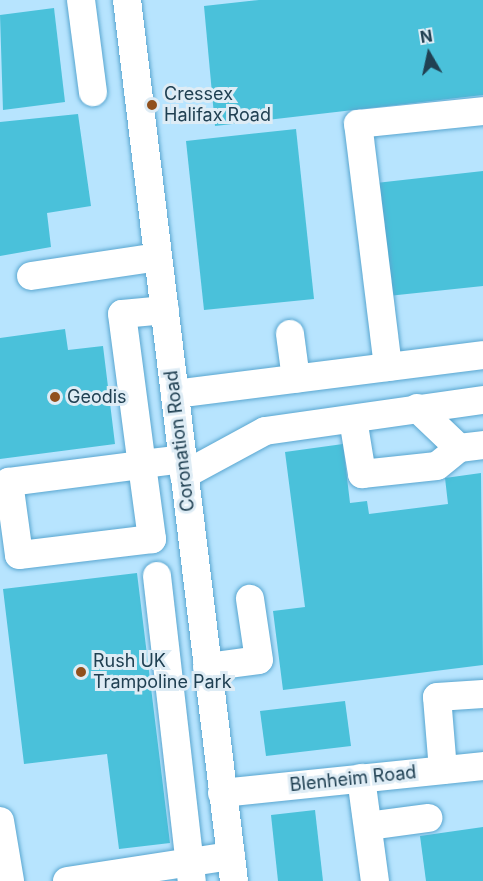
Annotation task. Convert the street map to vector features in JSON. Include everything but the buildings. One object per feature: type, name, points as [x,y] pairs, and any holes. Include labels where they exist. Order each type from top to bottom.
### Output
[{"type":"street","points":[[81,0],[93,92]]},
{"type":"street","name":"Coronation Road","points":[[127,0],[232,868]]},
{"type":"street","points":[[388,367],[358,124],[483,111]]},
{"type":"street","points":[[31,276],[158,257]]},
{"type":"street","points":[[165,310],[122,314],[142,465],[152,539],[19,555],[9,482],[142,465],[184,467],[265,431],[483,400]]},
{"type":"street","points":[[290,334],[296,379]]},
{"type":"street","points":[[175,394],[483,355]]},
{"type":"street","points":[[353,419],[362,474],[437,466],[471,447],[417,408]]},
{"type":"street","points":[[191,872],[158,584],[197,586]]},
{"type":"street","points":[[207,667],[259,660],[250,599]]},
{"type":"street","points":[[443,770],[437,697],[483,694]]},
{"type":"street","name":"Blenheim Road","points":[[222,793],[483,766]]},
{"type":"street","points":[[361,778],[375,881]]},
{"type":"street","points":[[368,826],[428,818]]},
{"type":"street","points":[[0,821],[10,881]]},
{"type":"street","points":[[67,881],[232,868]]},
{"type":"place","name":"Cressex Halifax Road","points":[[152,105]]},
{"type":"place","name":"Geodis","points":[[55,397]]},
{"type":"place","name":"Rush UK Trampoline Park","points":[[81,672]]}]
